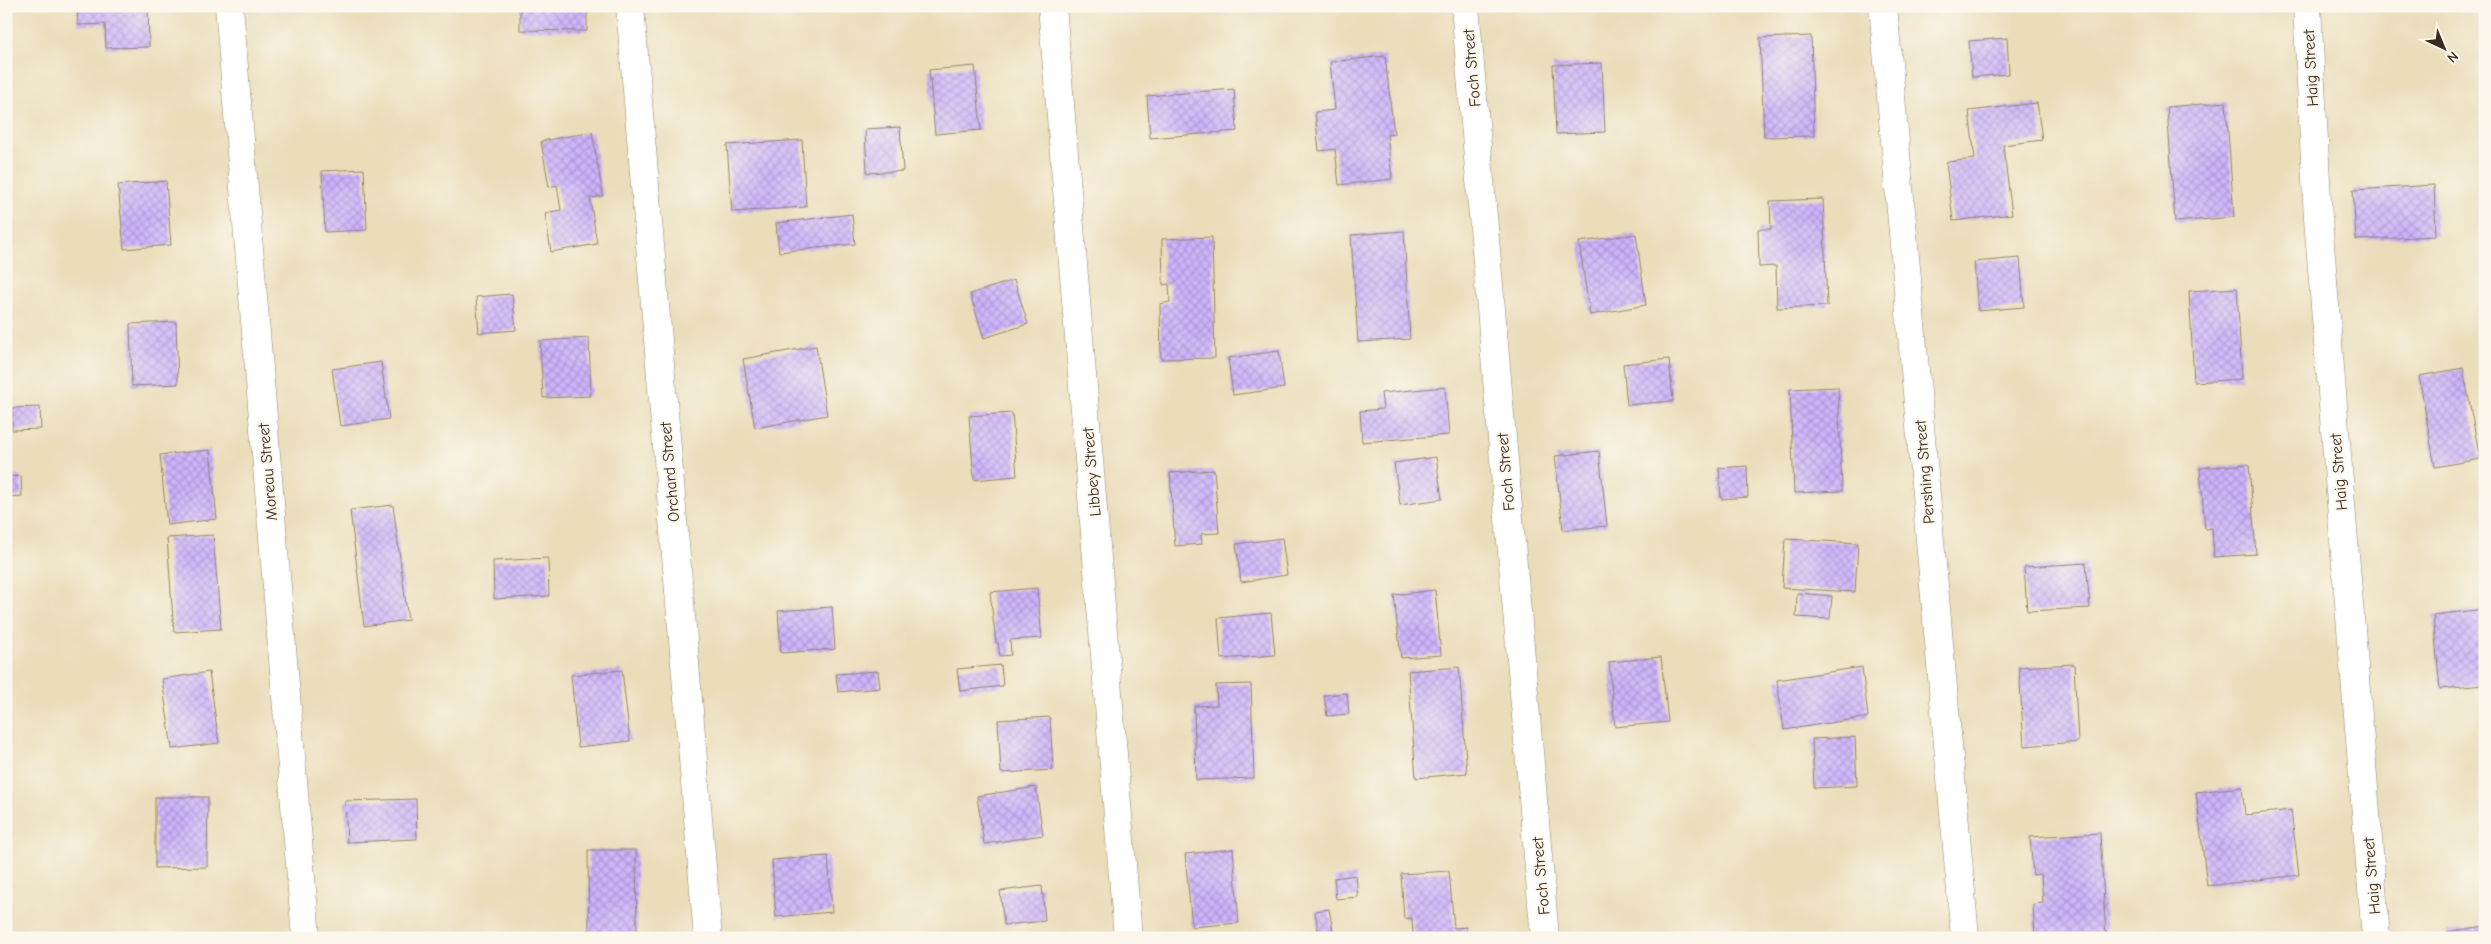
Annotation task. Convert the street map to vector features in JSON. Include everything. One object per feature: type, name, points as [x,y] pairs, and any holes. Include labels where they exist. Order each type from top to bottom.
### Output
[{"type":"street","name":"Moreau Street","points":[[229,6],[306,938]]},
{"type":"street","name":"Orchard Street","points":[[630,6],[708,938]]},
{"type":"street","name":"Libbey Street","points":[[1052,6],[1128,938]]},
{"type":"street","name":"Foch Street","points":[[1465,6],[1545,938]]},
{"type":"street","name":"Pershing Street","points":[[1883,6],[1965,938]]},
{"type":"street","name":"Haig Street","points":[[2308,6],[2318,219],[2376,938]]},
{"type":"building","points":[[77,6],[148,6],[149,47],[106,48],[105,24],[78,25]]},
{"type":"building","points":[[301,6],[330,6],[330,8],[301,10]]},
{"type":"building","points":[[520,6],[587,6],[587,31],[520,30]]},
{"type":"building","points":[[1811,36],[1814,136],[1764,137],[1760,38]]},
{"type":"building","points":[[2007,38],[2009,74],[1972,77],[1969,41]]},
{"type":"building","points":[[1385,56],[1394,134],[1387,135],[1392,179],[1339,185],[1335,149],[1319,151],[1315,112],[1335,110],[1330,62]]},
{"type":"building","points":[[1602,63],[1605,132],[1556,134],[1553,65]]},
{"type":"building","points":[[975,66],[981,130],[935,134],[929,70]]},
{"type":"building","points":[[1234,89],[1237,131],[1150,138],[1147,96]]},
{"type":"building","points":[[2226,102],[2234,217],[2175,222],[2167,107]]},
{"type":"building","points":[[2037,103],[2042,140],[2003,145],[2012,214],[1953,221],[1946,162],[1975,159],[1969,111]]},
{"type":"building","points":[[900,127],[903,171],[867,173],[865,129]]},
{"type":"building","points":[[592,132],[603,196],[590,198],[597,244],[551,252],[545,213],[561,210],[557,185],[549,187],[541,141]]},
{"type":"building","points":[[802,140],[806,207],[732,212],[727,145]]},
{"type":"building","points":[[364,169],[367,230],[325,232],[322,171]]},
{"type":"building","points":[[166,181],[171,245],[124,249],[118,185]]},
{"type":"building","points":[[2434,185],[2436,236],[2356,240],[2353,190]]},
{"type":"building","points":[[1823,199],[1827,306],[1777,308],[1776,266],[1759,267],[1758,229],[1771,229],[1770,201]]},
{"type":"building","points":[[852,214],[855,244],[779,252],[776,223]]},
{"type":"building","points":[[1404,231],[1410,339],[1358,342],[1351,235]]},
{"type":"building","points":[[1636,234],[1646,305],[1590,315],[1579,242]]},
{"type":"building","points":[[1212,237],[1215,358],[1161,359],[1160,304],[1170,302],[1169,284],[1163,285],[1162,239]]},
{"type":"building","points":[[2020,258],[2024,307],[1978,311],[1974,262]]},
{"type":"building","points":[[1014,280],[1028,324],[984,338],[970,294]]},
{"type":"building","points":[[2237,288],[2242,379],[2194,382],[2189,291]]},
{"type":"building","points":[[512,294],[516,330],[479,333],[476,297]]},
{"type":"building","points":[[176,322],[178,384],[132,386],[130,324]]},
{"type":"building","points":[[589,338],[591,396],[543,398],[540,341]]},
{"type":"building","points":[[816,346],[827,415],[755,428],[743,359]]},
{"type":"building","points":[[1279,351],[1284,388],[1233,395],[1228,358]]},
{"type":"building","points":[[1669,359],[1673,401],[1627,405],[1623,364]]},
{"type":"building","points":[[381,362],[389,419],[340,426],[332,369]]},
{"type":"building","points":[[2463,368],[2480,459],[2435,467],[2419,376]]},
{"type":"building","points":[[1445,387],[1449,435],[1362,442],[1360,411],[1383,409],[1381,393]]},
{"type":"building","points":[[1838,387],[1842,491],[1794,493],[1790,389]]},
{"type":"building","points":[[40,407],[41,429],[12,430],[12,408]]},
{"type":"building","points":[[1012,413],[1017,476],[974,480],[969,416]]},
{"type":"building","points":[[210,450],[217,519],[167,525],[160,455]]},
{"type":"building","points":[[1599,451],[1607,526],[1563,530],[1555,456]]},
{"type":"building","points":[[1436,457],[1442,499],[1400,505],[1394,463]]},
{"type":"building","points":[[2249,464],[2256,554],[2214,557],[2212,528],[2205,529],[2200,468]]},
{"type":"building","points":[[1747,466],[1748,497],[1721,499],[1719,468]]},
{"type":"building","points":[[1214,470],[1219,533],[1201,534],[1202,544],[1175,546],[1170,473]]},
{"type":"building","points":[[21,476],[22,496],[6,497],[6,477]]},
{"type":"building","points":[[393,505],[408,620],[364,626],[350,510]]},
{"type":"building","points":[[213,535],[221,629],[174,632],[167,538]]},
{"type":"building","points":[[1282,538],[1287,575],[1241,582],[1236,544]]},
{"type":"building","points":[[1785,539],[1858,543],[1855,592],[1782,588]]},
{"type":"building","points":[[548,558],[549,596],[494,599],[493,561]]},
{"type":"building","points":[[2086,563],[2090,608],[2027,611],[2024,567]]},
{"type":"building","points":[[1037,588],[1042,638],[1010,640],[1011,655],[1000,656],[998,643],[996,643],[990,592]]},
{"type":"building","points":[[1435,590],[1441,655],[1401,658],[1394,595]]},
{"type":"building","points":[[1797,593],[1832,596],[1830,619],[1796,617]]},
{"type":"building","points":[[832,607],[835,649],[781,653],[778,611]]},
{"type":"building","points":[[2485,609],[2485,685],[2440,689],[2433,615]]},
{"type":"building","points":[[1271,613],[1275,655],[1221,659],[1218,618]]},
{"type":"building","points":[[1661,657],[1668,722],[1615,727],[1609,662]]},
{"type":"building","points":[[2074,664],[2078,742],[2024,746],[2019,667]]},
{"type":"building","points":[[1001,665],[1003,686],[960,691],[957,669]]},
{"type":"building","points":[[1459,667],[1467,773],[1416,778],[1408,671]]},
{"type":"building","points":[[1862,667],[1868,717],[1784,730],[1777,680]]},
{"type":"building","points":[[622,670],[630,741],[578,747],[571,675]]},
{"type":"building","points":[[878,671],[880,688],[838,692],[836,674]]},
{"type":"building","points":[[209,672],[219,743],[172,749],[162,679]]},
{"type":"building","points":[[1251,684],[1254,778],[1196,780],[1194,706],[1217,705],[1216,685]]},
{"type":"building","points":[[1347,693],[1349,714],[1327,716],[1324,695]]},
{"type":"building","points":[[1050,717],[1053,770],[1001,773],[998,720]]},
{"type":"building","points":[[1855,737],[1857,786],[1814,788],[1812,739]]},
{"type":"building","points":[[1036,787],[1043,835],[984,844],[977,796]]},
{"type":"building","points":[[2242,787],[2245,815],[2291,810],[2299,875],[2207,886],[2196,792]]},
{"type":"building","points":[[155,797],[208,797],[207,867],[155,868]]},
{"type":"building","points":[[416,799],[417,839],[347,842],[345,801]]},
{"type":"building","points":[[2100,833],[2106,938],[2035,938],[2033,904],[2043,903],[2041,874],[2033,875],[2030,837]]},
{"type":"building","points":[[1233,849],[1239,923],[1192,927],[1185,854]]},
{"type":"building","points":[[588,850],[636,850],[637,938],[589,938]]},
{"type":"building","points":[[828,856],[832,912],[776,917],[772,860]]},
{"type":"building","points":[[1449,871],[1454,928],[1466,927],[1466,938],[1413,938],[1412,918],[1404,919],[1401,874]]},
{"type":"building","points":[[1356,875],[1358,897],[1336,899],[1334,878]]},
{"type":"building","points":[[1042,886],[1045,921],[1004,925],[1000,891]]},
{"type":"building","points":[[1329,909],[1334,936],[1319,938],[1315,911]]},
{"type":"building","points":[[2485,926],[2485,938],[2448,938],[2447,932]]},
{"type":"building","points":[[1066,934],[1066,938],[1039,938],[1039,936]]}]
